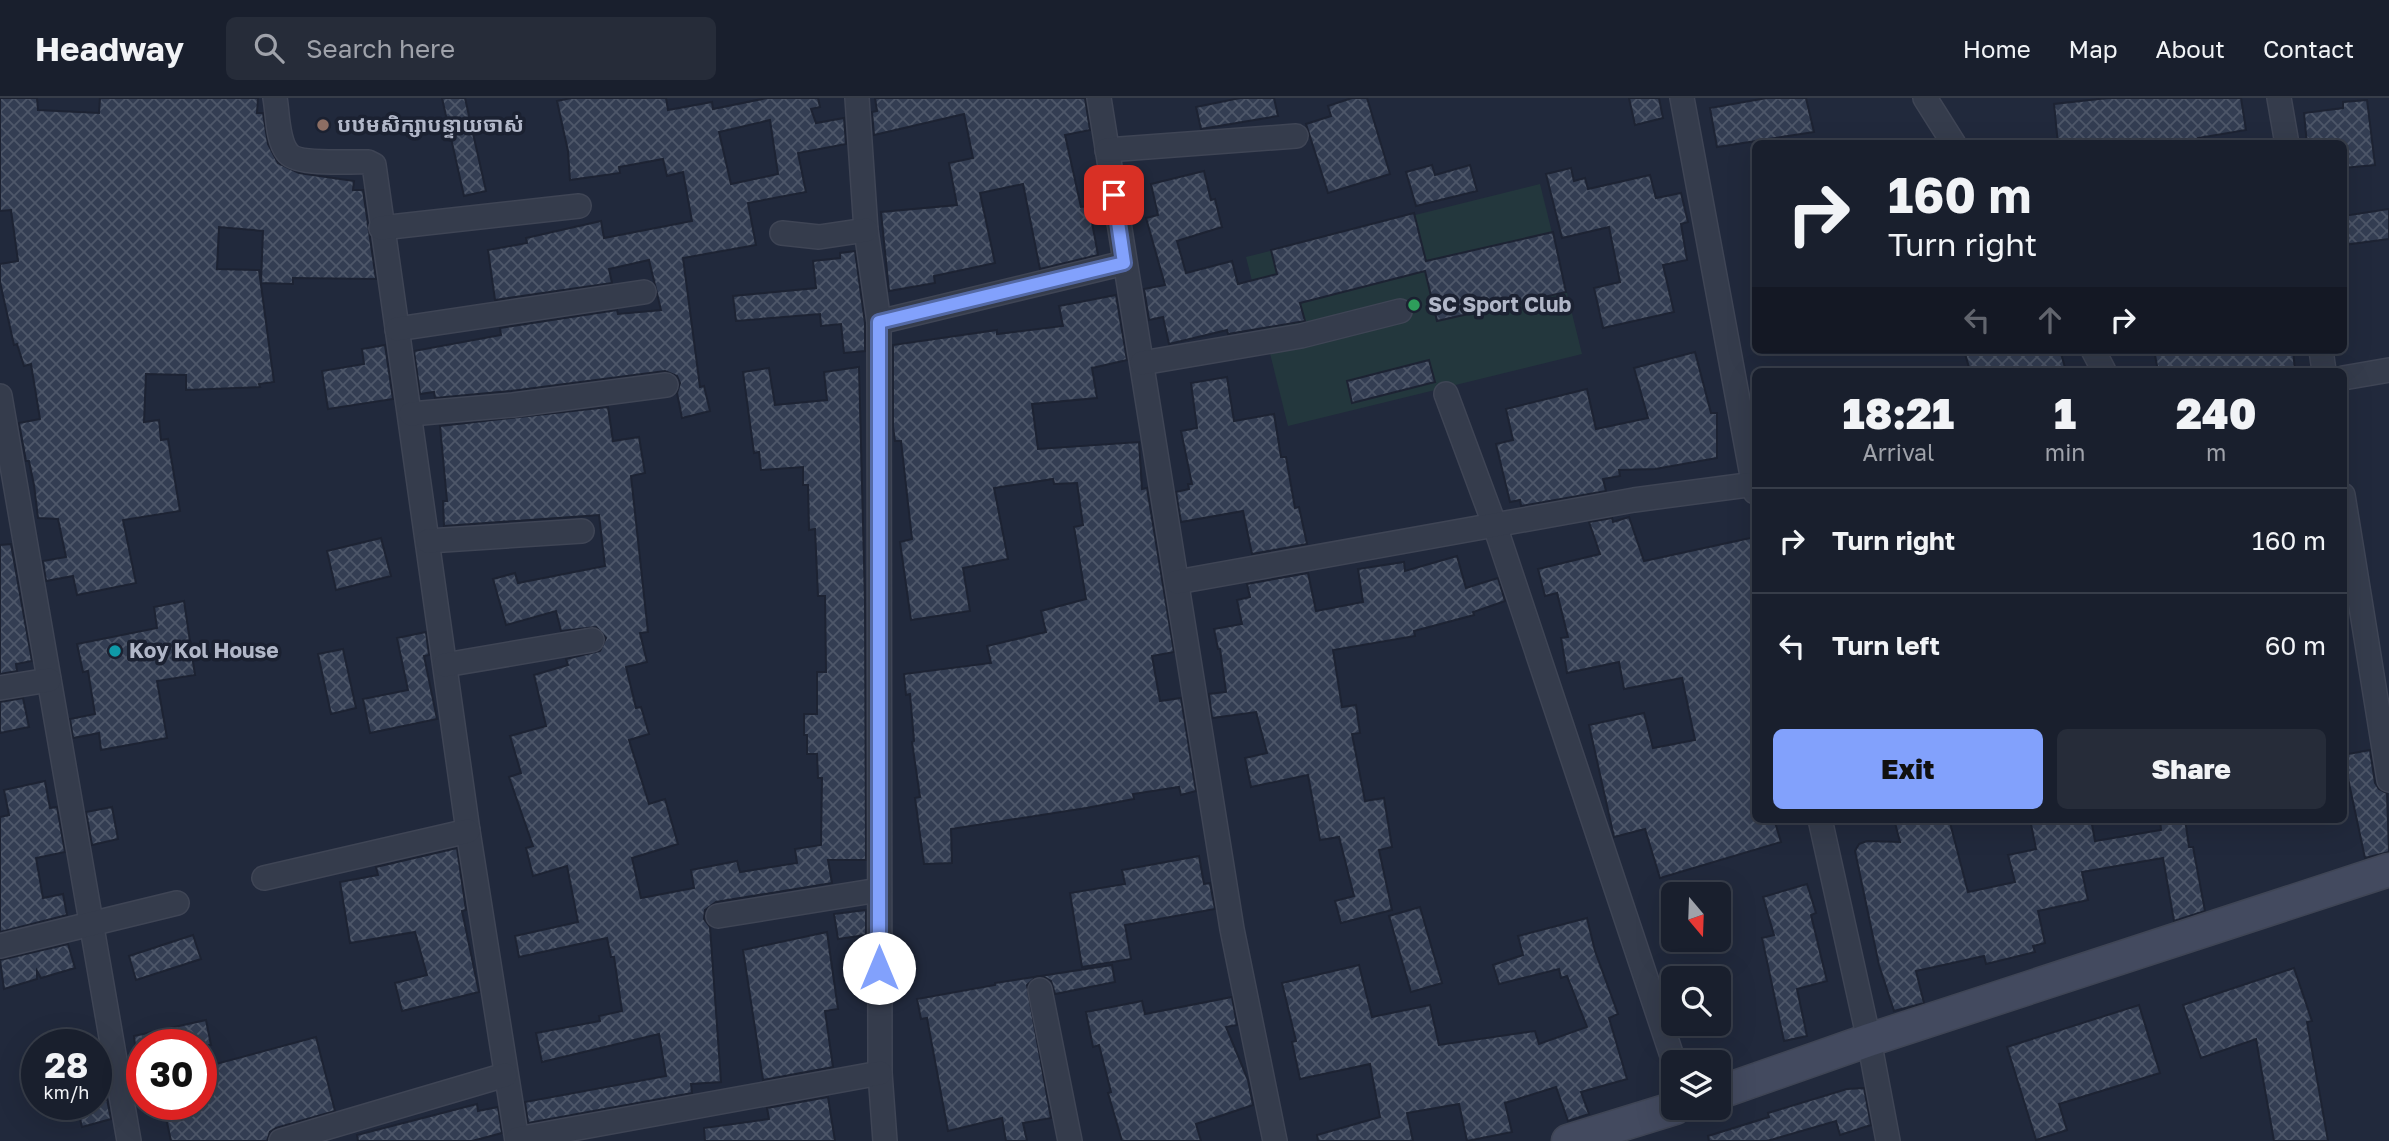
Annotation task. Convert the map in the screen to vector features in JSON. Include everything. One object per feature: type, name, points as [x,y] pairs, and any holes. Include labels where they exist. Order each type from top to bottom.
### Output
[{"type":"street","points":[[275,98],[282,141],[287,153],[297,160],[368,162],[374,165],[468,831],[517,1140],[880,1073]]},
{"type":"street","points":[[857,98],[866,230],[879,322],[880,1073],[885,1141]]},
{"type":"street","points":[[1099,98],[1232,929],[1275,1141]]},
{"type":"street","points":[[1682,98],[1752,470]]},
{"type":"street","points":[[1925,98],[1951,140]]},
{"type":"street","points":[[2279,98],[2286,140]]},
{"type":"street","points":[[1107,150],[1296,136]]},
{"type":"street","points":[[381,228],[579,206]]},
{"type":"street","points":[[782,233],[819,237],[866,230]]},
{"type":"street","points":[[879,322],[1124,263]]},
{"type":"street","points":[[397,330],[644,292]]},
{"type":"street","points":[[1142,363],[1301,336],[1399,311]]},
{"type":"street","points":[[2347,376],[2389,370]]},
{"type":"street","points":[[411,414],[513,405],[666,385]]},
{"type":"street","points":[[1447,394],[1495,526],[1670,1050]]},
{"type":"street","points":[[0,396],[129,1141]]},
{"type":"street","points":[[1177,582],[1633,500],[1752,486]]},
{"type":"street","points":[[428,541],[582,531]]},
{"type":"street","points":[[2348,557],[2389,780]]},
{"type":"street","points":[[445,665],[592,640]]},
{"type":"street","points":[[0,688],[49,680]]},
{"type":"street","points":[[1821,823],[1869,1040],[1888,1141]]},
{"type":"street","points":[[264,878],[468,831]]},
{"type":"street","points":[[1731,1088],[1869,1040],[2389,870]]},
{"type":"street","points":[[718,916],[879,890]]},
{"type":"street","points":[[0,946],[177,903]]},
{"type":"street","points":[[1040,990],[1070,1141]]},
{"type":"street","points":[[281,1141],[505,1075]]},
{"type":"street","points":[[1568,1141],[1661,1112]]},
{"type":"shaded area","name":"SC Sport Club","points":[[1540,184],[1582,354],[1288,426],[1246,257]]},
{"type":"building","points":[[0,98],[37,98],[38,110],[99,113],[100,98],[258,98],[257,113],[263,113],[268,144],[278,163],[299,173],[354,181],[353,190],[363,190],[376,279],[293,278],[293,284],[261,283],[263,231],[219,227],[217,269],[259,270],[274,382],[259,384],[260,387],[186,390],[186,375],[146,374],[144,422],[159,420],[161,440],[168,439],[180,511],[123,520],[136,583],[77,595],[73,576],[46,581],[43,561],[66,557],[58,519],[38,518],[34,485],[29,461],[26,461],[19,423],[40,419],[31,364],[24,366],[17,344],[14,345],[0,282],[0,264],[18,261],[11,210],[0,211]]},
{"type":"building","points":[[442,98],[465,98],[486,191],[464,196]]},
{"type":"building","points":[[571,98],[666,98],[668,110],[712,102],[713,109],[767,98],[818,98],[820,107],[811,109],[816,123],[844,118],[846,144],[798,153],[806,192],[748,203],[756,245],[683,258],[700,387],[704,386],[710,411],[682,418],[677,393],[680,383],[677,376],[665,371],[511,391],[435,398],[434,392],[420,394],[414,351],[501,335],[500,328],[617,310],[618,314],[661,310],[649,260],[609,269],[612,283],[495,300],[488,250],[527,243],[526,238],[601,221],[604,238],[692,221],[683,172],[667,176],[663,159],[619,167],[620,173],[570,180],[568,151],[557,101]],"holes":[[[770,120],[778,174],[731,184],[719,132]]]},
{"type":"building","points":[[875,98],[1085,98],[1090,130],[1065,135],[1081,207],[1089,206],[1098,255],[1040,269],[1023,184],[980,193],[995,263],[934,276],[935,283],[889,291],[881,212],[957,205],[949,163],[973,158],[964,114],[874,135],[872,112],[877,111]]},
{"type":"building","points":[[1240,98],[1274,98],[1278,116],[1201,129],[1196,107]]},
{"type":"building","points":[[1352,98],[1367,98],[1390,174],[1328,193],[1306,124],[1331,116],[1328,106]]},
{"type":"building","points":[[1629,98],[1659,98],[1663,118],[1635,125]]},
{"type":"building","points":[[1767,98],[1806,98],[1814,132],[1717,147],[1710,108]]},
{"type":"building","points":[[2108,98],[2241,98],[2246,130],[2198,140],[2058,140],[2054,104]]},
{"type":"building","points":[[2367,100],[2375,165],[2347,168],[2347,140],[2307,140],[2304,113],[2343,108],[2343,102]]},
{"type":"building","points":[[1432,165],[1435,175],[1470,165],[1477,191],[1416,206],[1406,172]]},
{"type":"building","points":[[1571,168],[1574,181],[1585,178],[1588,189],[1650,175],[1656,198],[1681,193],[1688,222],[1681,224],[1687,260],[1663,265],[1674,312],[1603,328],[1594,288],[1620,282],[1609,227],[1562,238],[1546,174]]},
{"type":"building","points":[[1204,171],[1211,200],[1215,199],[1222,227],[1177,241],[1186,273],[1232,261],[1238,284],[1277,274],[1271,250],[1414,213],[1426,261],[1553,232],[1566,292],[1437,321],[1425,271],[1300,303],[1305,321],[1228,334],[1227,330],[1169,344],[1163,317],[1149,320],[1144,289],[1165,285],[1146,218],[1158,215],[1151,184]]},
{"type":"building","points":[[2389,209],[2389,239],[2347,244],[2347,215]]},
{"type":"building","points":[[855,251],[865,323],[865,351],[844,353],[841,324],[821,326],[820,314],[736,321],[733,296],[816,288],[813,261],[840,258],[840,253]]},
{"type":"building","points":[[1116,295],[1127,360],[1092,368],[1097,398],[1032,404],[1038,449],[1139,442],[1142,489],[1147,488],[1174,652],[1152,656],[1160,701],[1181,698],[1196,791],[1181,795],[1179,787],[1133,794],[1134,799],[951,829],[952,863],[924,864],[915,798],[920,797],[912,742],[910,694],[906,695],[904,674],[991,663],[987,646],[1046,632],[1041,611],[1086,599],[1074,527],[1083,525],[1077,483],[1054,484],[1053,479],[994,488],[1008,559],[963,568],[970,611],[911,620],[900,542],[912,539],[901,441],[895,441],[893,427],[893,345],[997,330],[997,334],[1063,326],[1059,306]]},
{"type":"building","points":[[385,345],[393,399],[328,409],[322,371],[364,364],[362,349]]},
{"type":"building","points":[[1695,352],[1711,413],[1717,413],[1717,458],[1655,469],[1619,470],[1620,476],[1603,479],[1606,491],[1521,506],[1520,500],[1510,502],[1496,444],[1513,440],[1506,409],[1587,389],[1596,429],[1648,418],[1634,368]]},
{"type":"building","points":[[1965,354],[2061,354],[2065,368],[1969,368]]},
{"type":"building","points":[[2155,354],[2293,354],[2295,368],[2157,368]]},
{"type":"building","points":[[1429,360],[1435,382],[1352,403],[1347,381]]},
{"type":"building","points":[[859,367],[865,601],[866,860],[828,860],[832,883],[716,902],[705,910],[704,919],[710,927],[721,1082],[691,1084],[692,1093],[528,1123],[525,1102],[666,1076],[659,1034],[542,1062],[536,1033],[600,1021],[599,1016],[622,1011],[614,957],[611,957],[607,938],[519,957],[515,936],[578,922],[567,866],[533,876],[526,848],[533,846],[509,777],[521,773],[510,736],[546,726],[534,675],[568,665],[566,659],[600,651],[606,638],[596,627],[561,631],[556,611],[506,625],[493,579],[515,573],[518,583],[605,566],[599,515],[444,526],[443,501],[447,501],[440,426],[608,407],[613,441],[639,437],[645,473],[631,476],[648,632],[640,633],[647,662],[626,667],[636,708],[641,707],[649,734],[629,740],[649,804],[665,799],[678,844],[632,858],[641,898],[694,888],[691,870],[737,861],[740,872],[797,863],[795,849],[821,845],[822,778],[818,778],[817,754],[807,754],[807,735],[804,735],[804,714],[817,714],[817,672],[826,672],[825,596],[818,596],[815,529],[809,530],[808,485],[803,485],[803,467],[761,470],[759,452],[754,453],[743,372],[769,368],[775,405],[827,400],[824,372]]},
{"type":"building","points":[[1227,377],[1234,421],[1274,414],[1281,457],[1286,457],[1295,508],[1299,507],[1307,544],[1252,554],[1243,511],[1181,522],[1176,492],[1189,489],[1188,484],[1192,484],[1181,431],[1197,428],[1191,383]]},
{"type":"building","points":[[1629,517],[1644,561],[1752,538],[1752,823],[1775,823],[1781,842],[1660,878],[1645,829],[1614,837],[1589,725],[1644,713],[1653,748],[1695,740],[1682,678],[1624,689],[1619,662],[1567,673],[1561,638],[1568,637],[1557,593],[1545,596],[1538,569],[1600,554],[1589,522],[1612,518],[1613,522]]},
{"type":"building","points":[[381,538],[391,576],[336,590],[327,551]]},
{"type":"building","points":[[11,544],[32,661],[16,664],[17,671],[0,674],[0,545]]},
{"type":"building","points":[[1457,556],[1466,588],[1498,578],[1505,601],[1473,612],[1474,615],[1414,631],[1415,636],[1333,650],[1342,707],[1356,705],[1360,733],[1352,734],[1365,801],[1384,798],[1392,847],[1379,850],[1392,910],[1341,923],[1335,901],[1354,896],[1339,837],[1320,840],[1308,775],[1251,787],[1245,758],[1267,753],[1256,712],[1212,718],[1209,694],[1226,692],[1220,649],[1214,629],[1242,624],[1237,600],[1250,597],[1247,584],[1308,573],[1316,611],[1363,602],[1358,569],[1404,562],[1405,571]]},
{"type":"building","points":[[184,601],[195,675],[157,681],[167,738],[101,750],[99,733],[73,738],[70,719],[95,714],[88,671],[83,672],[77,644],[157,628],[154,607]]},
{"type":"building","points":[[426,632],[429,655],[424,656],[437,719],[370,733],[363,699],[408,690],[397,638]]},
{"type":"building","points":[[343,649],[356,708],[331,714],[318,654]]},
{"type":"building","points":[[23,698],[29,727],[0,733],[0,702]]},
{"type":"building","points":[[2370,750],[2375,783],[2387,793],[2389,852],[2365,858],[2347,774],[2347,754]]},
{"type":"building","points":[[45,781],[50,808],[57,807],[65,852],[36,858],[43,898],[63,894],[67,915],[0,932],[0,817],[9,815],[4,790]]},
{"type":"building","points":[[112,807],[118,839],[92,845],[86,812]]},
{"type":"building","points":[[1895,823],[1950,823],[1968,892],[2015,882],[2008,855],[2036,849],[2031,823],[2092,823],[2095,841],[2161,830],[2160,823],[2186,823],[2205,911],[2174,921],[2163,858],[2082,872],[2088,900],[2038,911],[2045,943],[2033,946],[2035,952],[1986,964],[1984,956],[1916,971],[1924,1003],[1894,1011],[1879,965],[1855,851],[1859,844],[1867,841],[1900,842]]},
{"type":"building","points":[[457,848],[466,910],[462,911],[479,992],[402,1011],[395,983],[427,975],[415,932],[350,943],[340,882],[378,875],[376,867]]},
{"type":"building","points":[[1199,856],[1204,884],[1210,883],[1215,909],[1125,925],[1131,959],[1082,967],[1070,893],[1125,884],[1122,870]]},
{"type":"building","points":[[1807,884],[1816,913],[1811,915],[1827,981],[1797,989],[1807,1036],[1784,1041],[1762,938],[1774,935],[1763,897]]},
{"type":"building","points":[[1420,907],[1442,983],[1411,992],[1389,916]]},
{"type":"building","points":[[866,910],[866,935],[838,939],[834,914]]},
{"type":"building","points":[[1587,918],[1595,951],[1618,1014],[1609,1018],[1627,1079],[1581,1092],[1589,1114],[1568,1121],[1556,1087],[1505,1103],[1512,1132],[1467,1141],[1459,1104],[1407,1113],[1413,1141],[1318,1141],[1317,1135],[1380,1117],[1370,1064],[1300,1079],[1292,1042],[1296,1041],[1282,983],[1359,965],[1372,1017],[1430,1005],[1439,1045],[1535,1031],[1539,1044],[1587,1027],[1567,976],[1561,978],[1559,969],[1499,984],[1493,965],[1523,955],[1518,936]]},
{"type":"building","points":[[827,932],[838,1009],[825,1011],[833,1067],[763,1080],[743,950]]},
{"type":"building","points":[[193,935],[201,959],[136,980],[129,956]]},
{"type":"building","points":[[68,944],[75,968],[41,978],[37,971],[37,979],[4,989],[0,960]]},
{"type":"building","points":[[1112,965],[1115,982],[1055,994],[1051,981],[1039,976]]},
{"type":"building","points":[[2294,968],[2312,1021],[2307,1022],[2328,1141],[2274,1141],[2256,1039],[2201,1058],[2183,1005]]},
{"type":"building","points":[[1036,977],[1027,985],[1051,1118],[1023,1123],[1027,1141],[1006,1141],[1002,1118],[948,1131],[927,1018],[921,1019],[917,999]]},
{"type":"building","points":[[1232,997],[1237,1025],[1226,1027],[1248,1080],[1253,1105],[1196,1124],[1201,1141],[1122,1141],[1108,1093],[1111,1092],[1099,1045],[1093,1047],[1086,1012],[1142,1001],[1145,1014]]},
{"type":"building","points":[[2139,1005],[2160,1073],[2059,1104],[2067,1130],[2036,1140],[2007,1047]]},
{"type":"building","points":[[206,1020],[208,1029],[166,1029]]},
{"type":"building","points":[[316,1037],[335,1111],[276,1128],[270,1132],[267,1141],[171,1141],[166,1120],[217,1120],[217,1064]]},
{"type":"building","points":[[1864,1088],[1871,1125],[1840,1135],[1836,1121],[1767,1141],[1709,1141],[1708,1136],[1769,1117],[1768,1113],[1847,1089]]},
{"type":"building","points":[[828,1097],[835,1141],[705,1141],[704,1128],[769,1119],[767,1108]]},
{"type":"building","points":[[477,1104],[478,1111],[498,1107],[502,1133],[472,1141],[358,1141],[357,1135]]},
{"type":"building","points":[[80,1120],[107,1120],[82,1127]]},
{"type":"place","name":"បឋមសិក្សាបន្ទាយចាស់","points":[[323,125]]},
{"type":"place","name":"SC Sport Club","points":[[1414,305]]},
{"type":"place","name":"Koy Kol House","points":[[115,651]]},
{"type":"route","points":[[879,968],[879,322],[1124,263],[1114,195]]}]
